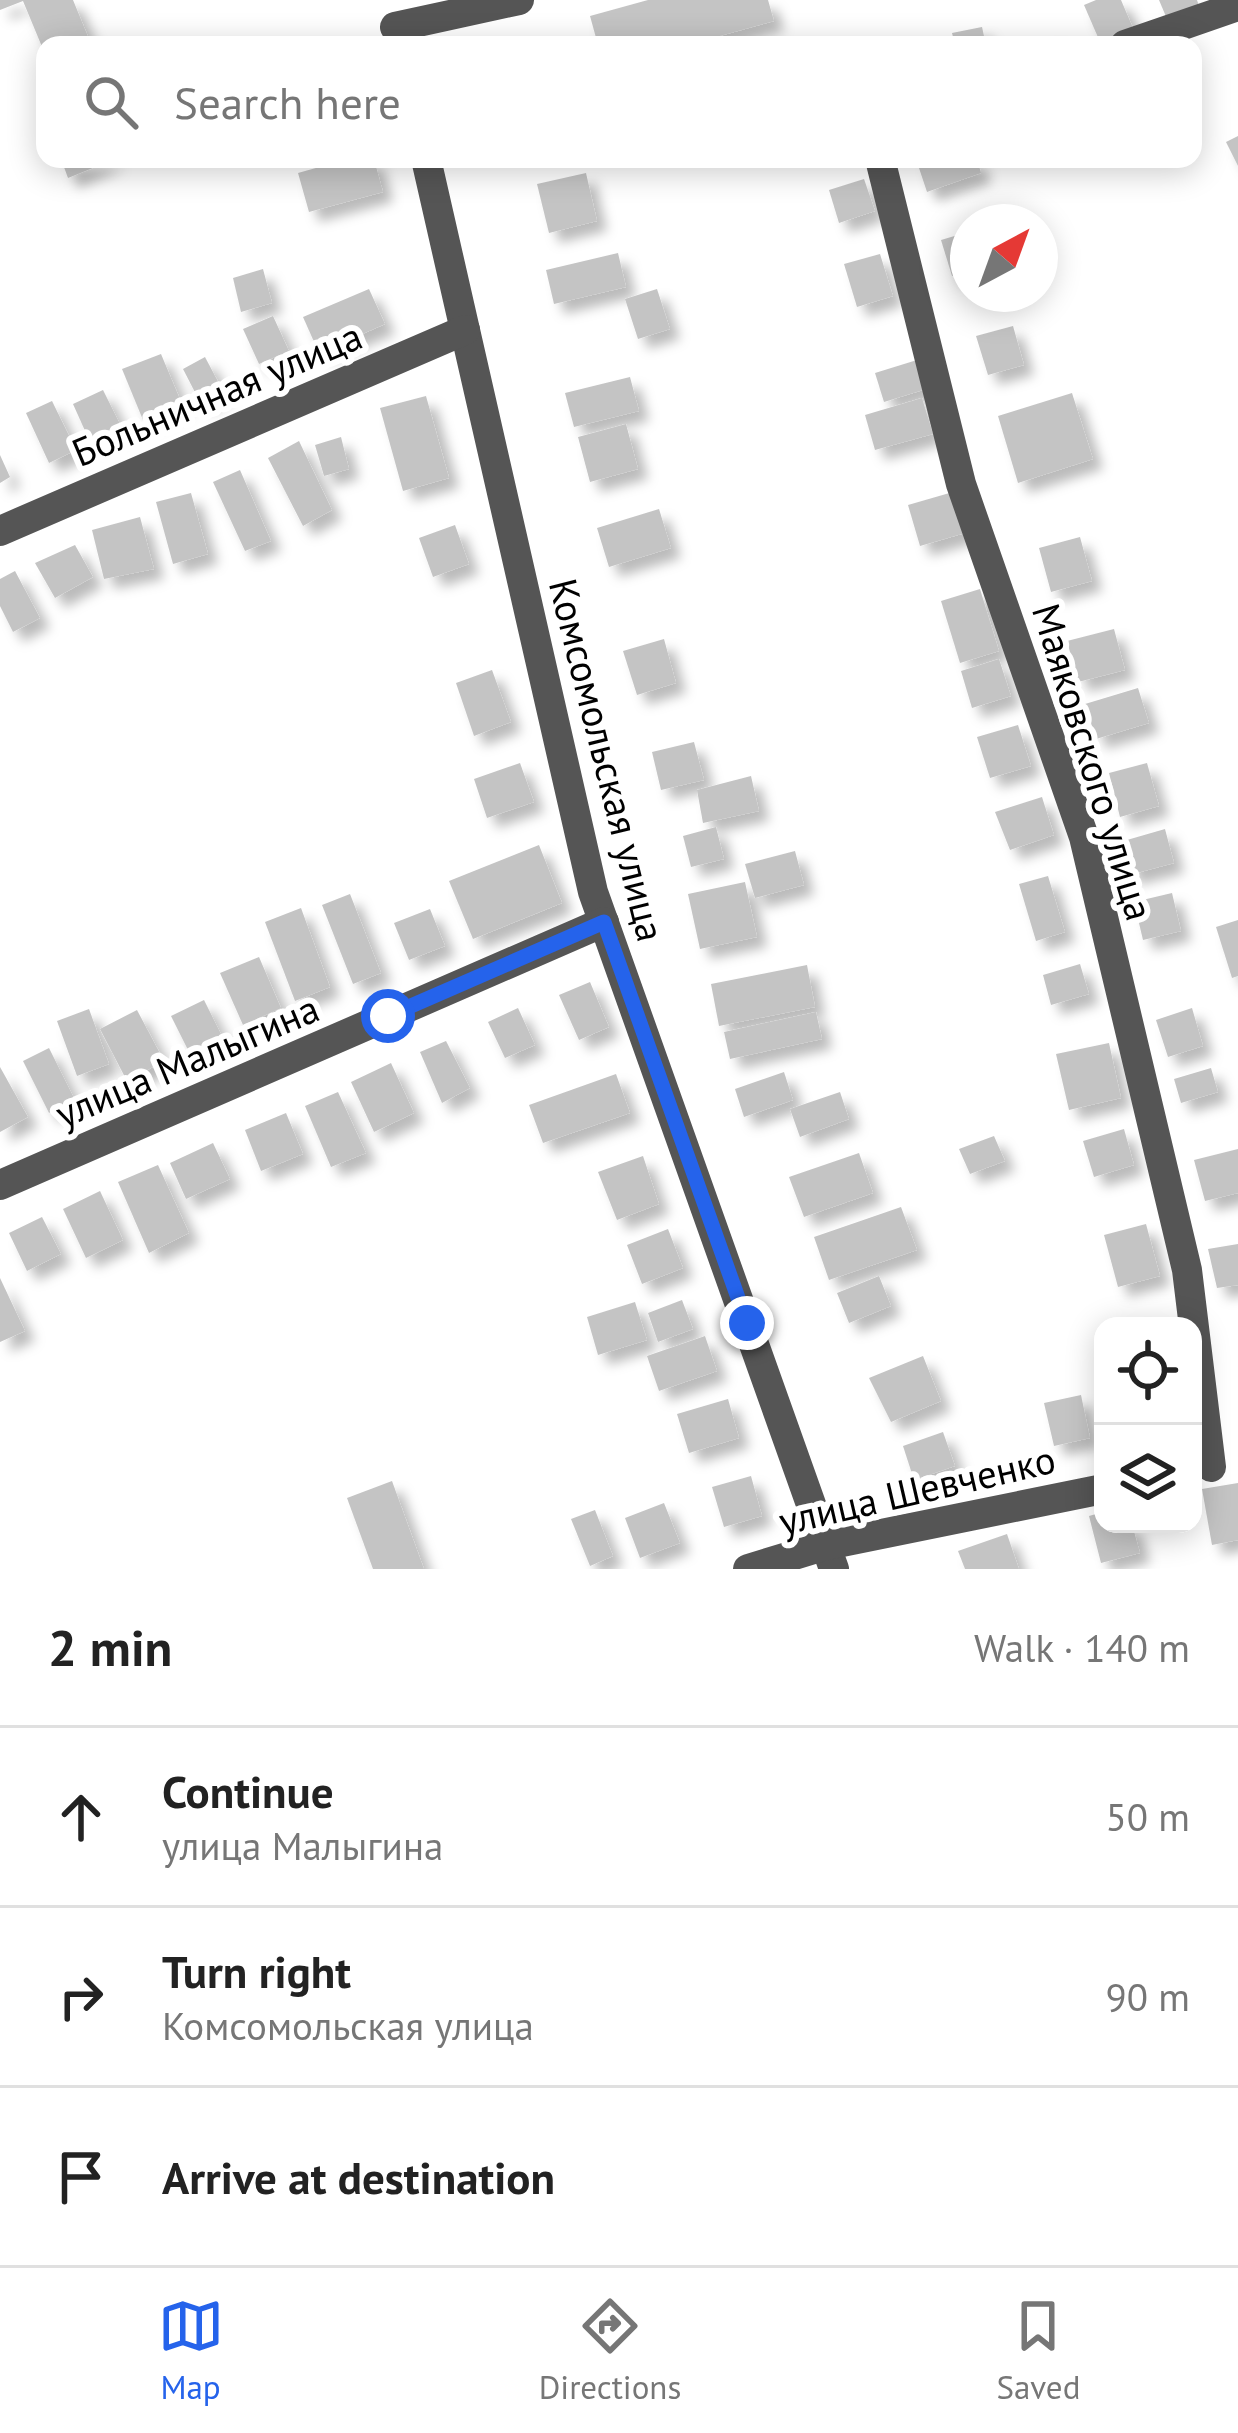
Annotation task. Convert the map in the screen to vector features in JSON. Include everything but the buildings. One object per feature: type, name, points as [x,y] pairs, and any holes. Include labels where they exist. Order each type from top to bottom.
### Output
[{"type":"street","points":[[395,24],[519,0]]},
{"type":"street","points":[[1151,36],[1238,6]]},
{"type":"street","name":"Комсомольская улица","points":[[428,168],[547,707],[604,922],[830,1557]]},
{"type":"street","name":"Маяковского улица","points":[[882,168],[961,484],[1084,837],[1187,1270],[1214,1467]]},
{"type":"street","name":"Больничная улица","points":[[0,531],[465,330]]},
{"type":"street","name":"улица Малыгина","points":[[0,1185],[604,922]]},
{"type":"street","name":"улица Шевченко","points":[[748,1569],[830,1557],[1094,1491]]},
{"type":"route","points":[[388,1016],[604,922],[747,1323]]}]
